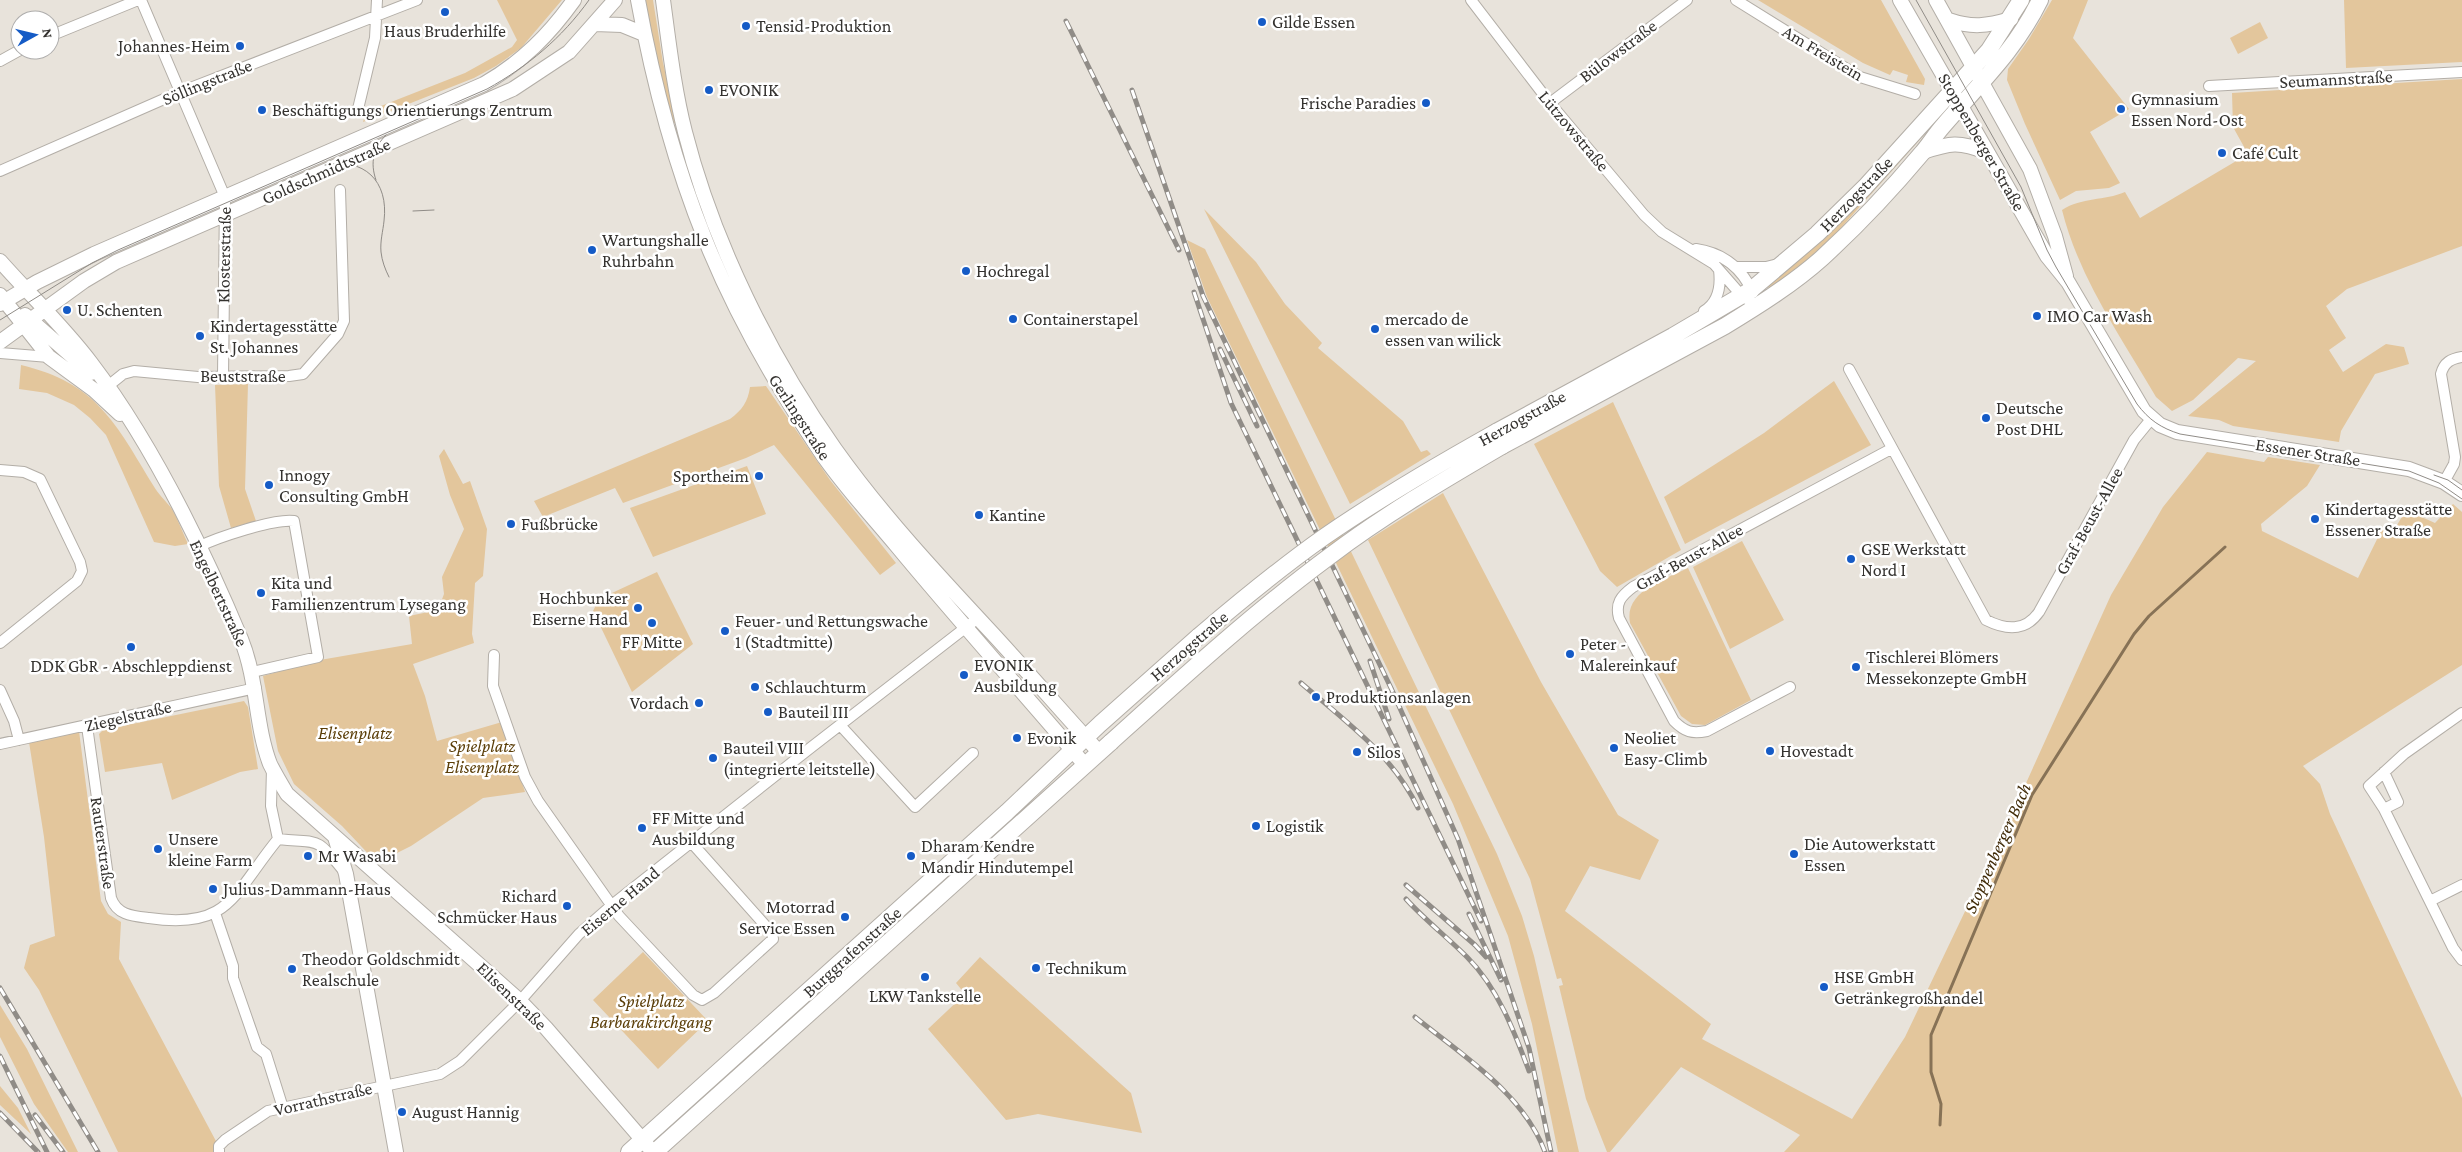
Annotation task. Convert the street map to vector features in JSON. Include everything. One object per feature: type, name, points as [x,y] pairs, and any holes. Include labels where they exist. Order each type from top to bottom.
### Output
[{"type":"main road","name":"Goldschmidtstraße","points":[[2,300],[94,254],[484,84],[508,70],[528,54],[544,39],[574,0]]},
{"type":"main road","name":"Goldschmidtstraße","points":[[0,342],[101,270],[513,88],[569,52],[615,0]]},
{"type":"main road","name":"Gerlingstraße","points":[[638,0],[655,84],[670,139],[705,239],[760,351],[823,455],[964,628],[1085,765]]},
{"type":"main road","name":"Gerlingstraße","points":[[663,0],[670,61],[691,151],[718,232],[782,365],[834,448],[889,518],[1086,738],[1105,747]]},
{"type":"main road","name":"Stoppenberger Straße","points":[[1900,0],[1964,79],[1983,83],[2034,176],[2055,236],[2068,282]]},
{"type":"main road","name":"Stoppenberger Straße","points":[[1936,0],[1949,20],[1964,79],[1966,101],[1986,152],[2047,256],[2068,282],[2137,400],[2152,418]]},
{"type":"main road","name":"Herzogstraße","points":[[1085,765],[1252,617],[1331,554],[1499,439],[1746,293],[1784,262],[1859,194],[1964,79],[2010,19],[2021,0]]},
{"type":"main road","name":"Herzogstraße","points":[[1073,751],[1100,724],[1198,636],[1322,538],[1414,479],[1499,439],[1725,326],[1758,306],[1820,260],[1877,203],[1983,83],[2017,39],[2040,0]]},
{"type":"main road","points":[[1949,20],[1976,27],[1988,26],[2010,19]]},
{"type":"main road","points":[[595,24],[622,25],[644,34]]},
{"type":"main road","points":[[1923,152],[1948,144],[1959,143],[1986,152]]},
{"type":"main road","name":"Engelbertstraße","points":[[0,262],[45,310],[108,386],[135,428],[178,506],[241,640],[256,688],[262,731],[272,768]]},
{"type":"main road","name":"Engelbertstraße","points":[[2,300],[27,322],[49,358],[94,390],[135,428]]},
{"type":"main road","points":[[27,322],[108,386]]},
{"type":"main road","name":"Essener Straße","points":[[2152,418],[2177,432],[2397,466],[2444,482],[2462,494]]},
{"type":"main road","name":"Burggrafenstraße","points":[[650,1148],[1073,751]]},
{"type":"main road","name":"Burggrafenstraße","points":[[629,1152],[650,1148],[1085,765]]},
{"type":"main road","points":[[272,768],[287,794],[334,834],[339,845],[346,874],[396,1152]]},
{"type":"main road","name":"Elisenstraße","points":[[334,834],[520,1001],[546,1028],[650,1148]]},
{"type":"street","points":[[60,32],[138,0]]},
{"type":"street","name":"Klosterstraße","points":[[138,0],[225,198],[222,377]]},
{"type":"street","points":[[358,109],[375,38],[377,0]]},
{"type":"street","name":"Söllingstraße","points":[[0,171],[180,92],[417,0]]},
{"type":"street","name":"Lützowstraße","points":[[1471,0],[1550,103],[1644,215],[1662,232],[1708,259],[1758,306]]},
{"type":"street","name":"Bülowstraße","points":[[1550,103],[1686,0]]},
{"type":"street","name":"Am Freistein","points":[[1736,0],[1860,77],[1915,94]]},
{"type":"street","name":"Seumannstraße","points":[[2209,86],[2462,72]]},
{"type":"street","name":"Beuststraße","points":[[108,386],[122,374],[134,371],[198,377],[298,376],[303,374],[338,334],[344,321],[340,190]]},
{"type":"street","name":"Lützowstraße","points":[[1690,248],[1710,251],[1736,267],[1746,293]]},
{"type":"street","points":[[1736,267],[1766,267],[1784,262]]},
{"type":"street","points":[[1673,336],[1681,323],[1713,303],[1720,286],[1718,270]]},
{"type":"street","points":[[0,353],[49,358]]},
{"type":"street","points":[[2444,482],[2454,464],[2455,457],[2441,383],[2444,366],[2448,361],[2462,357]]},
{"type":"street","name":"Graf-Beust-Allee","points":[[1849,369],[1986,620],[2011,629],[2023,627],[2033,621],[2134,440],[2152,418]]},
{"type":"street","name":"Graf-Beust-Allee","points":[[1790,687],[1707,731],[1696,733],[1683,730],[1674,720],[1623,626],[1617,611],[1618,603],[1622,596],[1633,587],[1891,449]]},
{"type":"street","points":[[0,470],[24,472],[40,479],[80,562],[82,571],[77,581],[0,643]]},
{"type":"street","points":[[198,547],[252,528],[285,520],[294,521],[318,657],[252,672]]},
{"type":"street","name":"Eiserne Hand","points":[[385,1085],[440,1074],[460,1061],[520,1001],[579,934],[612,905],[978,618]]},
{"type":"street","points":[[494,655],[493,686],[525,777],[544,811],[619,916],[693,995],[702,1000],[714,993],[773,939],[772,933],[691,842]]},
{"type":"street","name":"Ziegelstraße","points":[[0,744],[256,688]]},
{"type":"street","points":[[0,690],[14,721],[19,740]]},
{"type":"street","points":[[2460,718],[2404,754],[2369,786],[2384,809],[2462,960]]},
{"type":"street","points":[[840,725],[915,806],[973,753]]},
{"type":"street","name":"Rauterstraße","points":[[87,726],[109,889],[114,906],[128,915],[173,922],[194,920],[215,913],[228,904],[278,839]]},
{"type":"street","points":[[272,768],[271,806],[278,839],[315,841],[324,848],[346,874]]},
{"type":"street","points":[[2384,772],[2398,802],[2384,809]]},
{"type":"street","points":[[2430,901],[2462,885]]},
{"type":"street","points":[[215,913],[233,966],[233,978],[257,1047],[266,1054],[283,1108]]},
{"type":"street","name":"Vorrathstraße","points":[[219,1152],[219,1146],[268,1111],[385,1085]]},
{"type":"green space","points":[[497,0],[562,0],[521,48],[496,66],[474,78],[363,122],[368,106],[381,106],[465,73],[512,47],[517,40]]},
{"type":"green space","points":[[643,0],[653,0],[663,63],[678,123],[674,123],[657,68]]},
{"type":"green space","points":[[1758,0],[1881,0],[1925,79],[1924,85],[1906,82],[1908,75],[1893,70],[1890,75],[1863,63]]},
{"type":"green space","points":[[2052,0],[2088,0],[2073,38],[2129,109],[2090,132],[2120,183],[2109,188],[2076,191],[2060,200],[2007,80],[2008,69],[2029,39]]},
{"type":"green space","points":[[2344,0],[2462,0],[2462,62],[2346,68]]},
{"type":"green space","points":[[2260,22],[2268,38],[2238,54],[2230,38]]},
{"type":"green space","points":[[2462,79],[2462,246],[2347,289],[2326,306],[2346,338],[2329,350],[2343,372],[2386,344],[2404,347],[2409,364],[2375,374],[2341,431],[2339,442],[2233,426],[2219,420],[2188,416],[2256,361],[2238,358],[2193,400],[2172,411],[2156,397],[2090,283],[2069,235],[2062,210],[2077,203],[2125,192],[2140,218],[2248,154],[2233,127],[2232,93]]},
{"type":"green space","points":[[1937,114],[1940,117],[1831,239],[1802,267],[1774,287],[1762,288]]},
{"type":"green space","points":[[1204,209],[1256,262],[1285,304],[1322,343],[1318,348],[1403,421],[1421,452],[1427,450],[1431,454],[1350,504]]},
{"type":"green space","points":[[1187,240],[1205,249],[1497,854],[1522,916],[1534,956],[1579,1152],[1558,1152],[1532,1024],[1508,936],[1453,804],[1207,297]]},
{"type":"green space","points":[[21,365],[47,373],[68,383],[102,409],[115,425],[155,488],[172,509],[188,544],[175,546],[154,542],[106,435],[74,405],[47,393],[19,389]]},
{"type":"green space","points":[[1834,381],[1871,445],[1685,544],[1664,497],[1764,433]]},
{"type":"green space","points":[[248,384],[245,489],[256,521],[231,528],[219,486],[215,385]]},
{"type":"green space","points":[[766,386],[830,480],[896,563],[880,575],[774,445],[746,458],[623,503],[615,488],[543,517],[534,501],[730,419],[744,405],[750,387]]},
{"type":"green space","points":[[1613,402],[1681,550],[1617,587],[1600,571],[1534,444]]},
{"type":"green space","name":"Elisenplatz","points":[[444,449],[463,484],[470,481],[487,529],[483,576],[475,583],[472,634],[474,643],[413,664],[425,696],[437,741],[502,722],[525,792],[483,798],[411,846],[377,863],[342,826],[294,784],[278,751],[263,676],[320,660],[412,644],[409,616],[438,610],[444,594],[442,577],[464,529],[450,495],[439,456]]},
{"type":"green space","points":[[2207,452],[2264,462],[2268,457],[2320,465],[2307,486],[2261,524],[2262,531],[2358,578],[2384,525],[2394,530],[2406,510],[2435,523],[2453,504],[2462,512],[2462,665],[2303,766],[2320,784],[2330,814],[2462,1098],[2462,1152],[1784,1152],[1800,1135],[1681,1067],[1610,1152],[1607,1152],[1586,1099],[1559,986],[1563,985],[1561,978],[1557,979],[1530,879],[1368,540],[1443,493],[1541,682],[1618,815],[1659,840],[1640,880],[1590,866],[1565,911],[1711,1024],[1702,1039],[1852,1119],[1905,1037],[2022,792],[2111,595],[2163,507]]},
{"type":"green space","points":[[747,466],[766,514],[653,557],[630,508]]},
{"type":"green space","points":[[1742,541],[1784,620],[1730,649],[1693,567]]},
{"type":"green space","points":[[1688,568],[1751,700],[1705,725],[1692,724],[1681,716],[1630,623],[1630,612],[1633,603],[1639,595],[1658,582]]},
{"type":"green space","points":[[657,572],[693,644],[632,692],[593,611],[599,599]]},
{"type":"green space","points":[[244,701],[248,707],[258,769],[240,772],[172,800],[162,763],[105,772],[99,734],[103,730]]},
{"type":"green space","points":[[79,731],[101,901],[108,914],[121,922],[119,959],[217,1143],[215,1152],[118,1152],[39,990],[24,968],[30,945],[55,936],[44,837],[29,742]]},
{"type":"green space","name":"Spielplatz Barbarakirchgang","points":[[643,952],[708,1021],[658,1069],[593,1000]]},
{"type":"green space","points":[[980,957],[1131,1093],[1142,1133],[1038,1114],[1006,1120],[928,1029],[965,994],[956,983]]},
{"type":"green space","points":[[0,1005],[27,1049],[78,1152],[68,1152],[34,1104],[0,1037]]},
{"type":"green space","points":[[0,1086],[18,1108],[31,1134],[0,1105]]},
{"type":"waterway","name":"Stoppenberger Bach","points":[[1940,1125],[1941,1104],[1931,1072],[1931,1035],[2032,795],[2134,634],[2149,616],[2225,547]]},
{"type":"tram line","points":[[0,320],[92,263],[118,250],[487,89],[516,71],[543,50],[579,14],[589,0]]},
{"type":"tram line","points":[[1916,0],[2021,187],[2056,267],[2137,404],[2146,415],[2161,426],[2180,434],[2409,471],[2439,483],[2462,499]]},
{"type":"tram line","points":[[376,180],[373,168],[374,156],[378,145],[386,135]]},
{"type":"tram line","points":[[325,165],[339,163],[351,165],[371,175],[378,184],[384,207],[381,252],[389,277]]},
{"type":"tram line","points":[[413,211],[434,210]]},
{"type":"tram line","points":[[2434,475],[2448,480],[2462,490]]},
{"type":"railway","points":[[1066,21],[1179,250]]},
{"type":"railway","points":[[1132,90],[1203,296],[1391,688],[1458,839],[1529,1048],[1551,1152]]},
{"type":"railway","points":[[1194,292],[1231,403],[1481,921]]},
{"type":"railway","points":[[1220,349],[1257,426]]},
{"type":"railway","points":[[1370,661],[1389,719]]},
{"type":"railway","points":[[1301,683],[1351,725],[1382,755],[1408,789],[1418,808]]},
{"type":"railway","points":[[1406,885],[1475,945],[1486,957]]},
{"type":"railway","points":[[1406,899],[1467,957],[1488,982],[1511,1026],[1529,1071]]},
{"type":"railway","points":[[1469,914],[1501,980]]},
{"type":"railway","points":[[0,988],[98,1152]]},
{"type":"railway","points":[[1415,1017],[1471,1061],[1507,1093],[1535,1131],[1545,1152]]},
{"type":"railway","points":[[0,1056],[47,1152]]},
{"type":"railway","points":[[0,1113],[38,1152]]},
{"type":"railway","points":[[35,1115],[63,1152]]},
{"type":"place","name":"Haus Bruderhilfe","points":[[445,12]]},
{"type":"place","name":"Gilde Essen","points":[[1262,22]]},
{"type":"place","name":"Tensid-Produktion","points":[[746,26]]},
{"type":"place","name":"Johannes-Heim","points":[[240,46]]},
{"type":"place","name":"EVONIK","points":[[709,90]]},
{"type":"place","name":"Frische Paradies","points":[[1426,103]]},
{"type":"place","name":"Gymnasium Essen Nord-Ost","points":[[2121,109]]},
{"type":"place","name":"Beschäftigungs Orientierungs Zentrum","points":[[262,110]]},
{"type":"place","name":"Café Cult","points":[[2222,153]]},
{"type":"place","name":"Wartungshalle Ruhrbahn","points":[[592,250]]},
{"type":"place","name":"Hochregal","points":[[966,271]]},
{"type":"place","name":"U. Schenten","points":[[67,310]]},
{"type":"place","name":"IMO Car Wash","points":[[2037,316]]},
{"type":"place","name":"Containerstapel","points":[[1013,319]]},
{"type":"place","name":"mercado de essen van wilick","points":[[1375,329]]},
{"type":"place","name":"Kindertagesstätte St. Johannes","points":[[200,336]]},
{"type":"place","name":"Deutsche Post DHL","points":[[1986,418]]},
{"type":"place","name":"Sportheim","points":[[759,476]]},
{"type":"place","name":"Innogy Consulting GmbH","points":[[269,485]]},
{"type":"place","name":"Kantine","points":[[979,515]]},
{"type":"place","name":"Kindertagesstätte Essener Straße","points":[[2315,519]]},
{"type":"place","name":"Fußbrücke","points":[[511,524]]},
{"type":"place","name":"GSE Werkstatt Nord I","points":[[1851,559]]},
{"type":"place","name":"Kita und Familienzentrum Lysegang","points":[[261,593]]},
{"type":"place","name":"Hochbunker Eiserne Hand","points":[[638,608]]},
{"type":"place","name":"FF Mitte","points":[[652,623]]},
{"type":"place","name":"Feuer- und Rettungswache 1 (Stadtmitte)","points":[[725,631]]},
{"type":"place","name":"DDK GbR - Abschleppdienst","points":[[131,647]]},
{"type":"place","name":"Peter - Malereinkauf","points":[[1570,654]]},
{"type":"place","name":"Tischlerei Blömers Messekonzepte GmbH","points":[[1856,667]]},
{"type":"place","name":"EVONIK Ausbildung","points":[[964,675]]},
{"type":"place","name":"Schlauchturm","points":[[755,687]]},
{"type":"place","name":"Produktionsanlagen","points":[[1316,697]]},
{"type":"place","name":"Vordach","points":[[699,703]]},
{"type":"place","name":"Bauteil III","points":[[768,712]]},
{"type":"place","name":"Evonik","points":[[1017,738]]},
{"type":"place","name":"Neoliet Easy-Climb","points":[[1614,748]]},
{"type":"place","name":"Hovestadt","points":[[1770,751]]},
{"type":"place","name":"Silos","points":[[1357,752]]},
{"type":"place","name":"Bauteil VIII (integrierte leitstelle)","points":[[713,758]]},
{"type":"place","name":"Logistik","points":[[1256,826]]},
{"type":"place","name":"FF Mitte und Ausbildung","points":[[642,828]]},
{"type":"place","name":"Unsere kleine Farm","points":[[158,849]]},
{"type":"place","name":"Die Autowerkstatt Essen","points":[[1794,854]]},
{"type":"place","name":"Mr Wasabi","points":[[308,856]]},
{"type":"place","name":"Dharam Kendre Mandir Hindutempel","points":[[911,856]]},
{"type":"place","name":"Julius-Dammann-Haus","points":[[213,889]]},
{"type":"place","name":"Richard Schmücker Haus","points":[[567,906]]},
{"type":"place","name":"Motorrad Service Essen","points":[[845,917]]},
{"type":"place","name":"Technikum","points":[[1036,968]]},
{"type":"place","name":"Theodor Goldschmidt Realschule","points":[[292,969]]},
{"type":"place","name":"LKW Tankstelle","points":[[925,977]]},
{"type":"place","name":"HSE GmbH Getränkegroßhandel","points":[[1824,987]]},
{"type":"place","name":"August Hannig","points":[[402,1112]]},
{"type":"park label","name":"Spielplatz Elisenplatz","points":[[482,756]]}]
